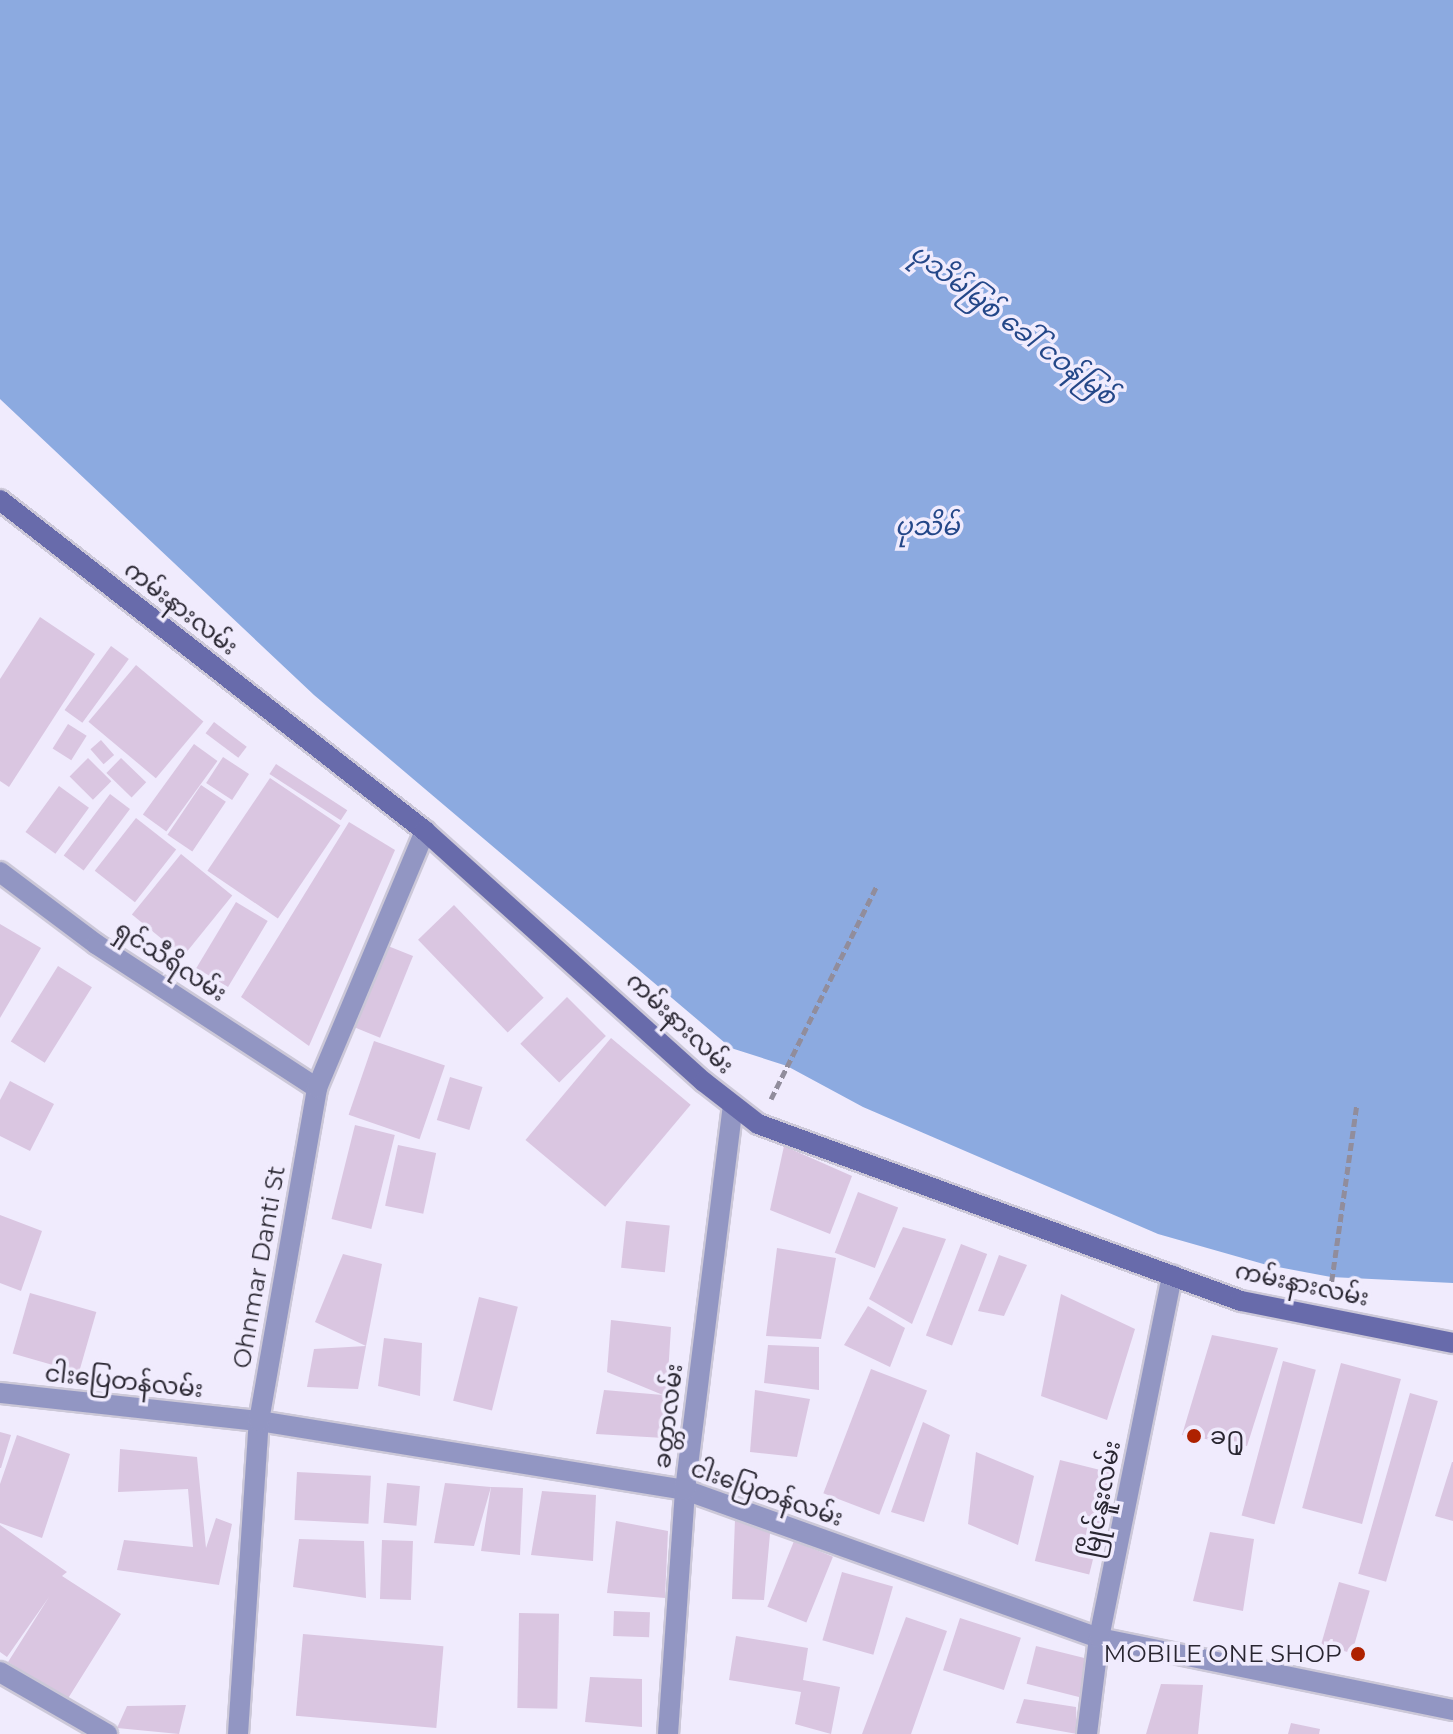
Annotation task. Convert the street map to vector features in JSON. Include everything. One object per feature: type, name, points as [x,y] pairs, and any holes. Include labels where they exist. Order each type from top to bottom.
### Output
[{"type":"street","name":"ကမ်းနားလမ်း","points":[[0,500],[425,831],[733,1106],[758,1124],[1241,1301],[1453,1343]]},
{"type":"street","name":"Ohnmar Danti St","points":[[238,1734],[259,1421],[317,1088],[425,831]]},
{"type":"street","name":"ရှင်သီရိလမ်း","points":[[0,872],[96,944],[317,1088]]},
{"type":"street","name":"ခတ္တာလမ်း","points":[[668,1734],[685,1490],[733,1106]]},
{"type":"street","name":"မြိုင်နူးလမ်း","points":[[1087,1734],[1099,1638],[1172,1275]]},
{"type":"street","name":"ငါးပြေတန်လမ်း","points":[[0,1393],[259,1421],[685,1490],[1099,1638],[1453,1710]]},
{"type":"street","points":[[0,1672],[107,1734]]},
{"type":"path","points":[[758,1124],[877,885]]},
{"type":"path","points":[[1328,1316],[1357,1104]]},
{"type":"water","name":"ပုသိမ်","points":[[0,0],[1453,0],[1453,1283],[1331,1277],[1267,1265],[1158,1234],[863,1107],[787,1066],[731,1048],[314,695],[0,399]]},
{"type":"building","points":[[40,617],[95,654],[9,787],[0,781],[0,679]]},
{"type":"building","points":[[111,646],[129,659],[82,723],[65,710]]},
{"type":"building","points":[[136,665],[203,722],[156,778],[88,722]]},
{"type":"building","points":[[214,722],[247,747],[238,758],[206,733]]},
{"type":"building","points":[[68,724],[87,736],[71,760],[53,749]]},
{"type":"building","points":[[101,740],[114,755],[104,764],[90,749]]},
{"type":"building","points":[[194,744],[217,761],[166,831],[143,814]]},
{"type":"building","points":[[223,757],[249,774],[232,800],[206,783]]},
{"type":"building","points":[[88,758],[111,781],[93,800],[70,776]]},
{"type":"building","points":[[121,758],[146,782],[132,797],[106,773]]},
{"type":"building","points":[[276,764],[347,810],[341,820],[269,774]]},
{"type":"building","points":[[270,778],[340,826],[278,918],[207,871]]},
{"type":"building","points":[[201,785],[226,802],[192,852],[167,835]]},
{"type":"building","points":[[59,786],[89,808],[55,854],[25,832]]},
{"type":"building","points":[[110,794],[130,809],[84,871],[64,855]]},
{"type":"building","points":[[136,818],[176,849],[135,902],[95,871]]},
{"type":"building","points":[[349,822],[395,850],[309,1046],[241,997]]},
{"type":"building","points":[[181,854],[232,896],[183,956],[132,915]]},
{"type":"building","points":[[236,902],[268,921],[228,987],[196,968]]},
{"type":"building","points":[[454,905],[544,998],[508,1033],[418,940]]},
{"type":"building","points":[[0,924],[41,948],[0,1018]]},
{"type":"building","points":[[388,946],[413,956],[380,1038],[355,1028]]},
{"type":"building","points":[[58,966],[92,987],[45,1063],[11,1041]]},
{"type":"building","points":[[567,997],[606,1036],[559,1083],[520,1044]]},
{"type":"building","points":[[611,1038],[691,1105],[605,1207],[526,1140]]},
{"type":"building","points":[[374,1041],[445,1065],[420,1139],[349,1115]]},
{"type":"building","points":[[450,1077],[483,1087],[469,1130],[437,1120]]},
{"type":"building","points":[[10,1081],[54,1104],[30,1151],[0,1136],[0,1100]]},
{"type":"building","points":[[355,1125],[395,1135],[371,1229],[332,1219]]},
{"type":"building","points":[[398,1145],[436,1153],[423,1214],[385,1206]]},
{"type":"building","points":[[784,1146],[852,1176],[830,1234],[770,1210]]},
{"type":"building","points":[[858,1192],[898,1207],[875,1268],[835,1253]]},
{"type":"building","points":[[0,1215],[42,1231],[21,1291],[0,1283]]},
{"type":"building","points":[[626,1221],[670,1226],[665,1272],[621,1268]]},
{"type":"building","points":[[903,1227],[946,1239],[912,1324],[869,1299]]},
{"type":"building","points":[[961,1244],[987,1254],[952,1346],[926,1335]]},
{"type":"building","points":[[777,1248],[836,1258],[821,1339],[766,1336]]},
{"type":"building","points":[[343,1254],[382,1264],[366,1346],[315,1322]]},
{"type":"building","points":[[999,1255],[1027,1265],[1004,1316],[978,1311]]},
{"type":"building","points":[[30,1293],[96,1312],[79,1373],[13,1354]]},
{"type":"building","points":[[1061,1294],[1135,1329],[1107,1420],[1041,1396]]},
{"type":"building","points":[[479,1297],[518,1307],[492,1410],[453,1401]]},
{"type":"building","points":[[868,1306],[905,1328],[890,1367],[844,1345]]},
{"type":"building","points":[[611,1320],[671,1327],[664,1438],[596,1434],[604,1390],[663,1395],[607,1372]]},
{"type":"building","points":[[1212,1335],[1278,1348],[1247,1446],[1182,1435]]},
{"type":"building","points":[[384,1338],[422,1343],[420,1396],[378,1386]]},
{"type":"building","points":[[768,1345],[819,1347],[819,1390],[764,1383]]},
{"type":"building","points":[[366,1346],[358,1389],[307,1387],[314,1349]]},
{"type":"building","points":[[1283,1361],[1316,1370],[1274,1524],[1242,1516]]},
{"type":"building","points":[[1341,1363],[1401,1379],[1362,1524],[1302,1508]]},
{"type":"building","points":[[871,1369],[927,1391],[879,1515],[823,1493]]},
{"type":"building","points":[[755,1390],[810,1399],[797,1457],[750,1452]]},
{"type":"building","points":[[1410,1393],[1438,1401],[1386,1582],[1358,1574]]},
{"type":"building","points":[[923,1422],[950,1435],[924,1522],[891,1512]]},
{"type":"building","points":[[0,1432],[11,1435],[1,1468],[0,1468]]},
{"type":"building","points":[[17,1435],[70,1454],[42,1538],[0,1523],[0,1484]]},
{"type":"building","points":[[120,1449],[197,1457],[206,1548],[216,1518],[232,1524],[219,1585],[117,1570],[124,1540],[193,1547],[188,1489],[118,1492]]},
{"type":"building","points":[[976,1452],[1034,1476],[1018,1545],[968,1524]]},
{"type":"building","points":[[1060,1460],[1114,1474],[1089,1574],[1035,1561]]},
{"type":"building","points":[[1453,1462],[1453,1521],[1435,1516]]},
{"type":"building","points":[[297,1472],[371,1476],[368,1524],[294,1520]]},
{"type":"building","points":[[387,1483],[420,1486],[416,1526],[384,1523]]},
{"type":"building","points":[[445,1483],[491,1487],[474,1546],[434,1543]]},
{"type":"building","points":[[491,1487],[523,1488],[520,1555],[481,1551]]},
{"type":"building","points":[[542,1491],[596,1495],[593,1561],[531,1555]]},
{"type":"building","points":[[735,1519],[771,1523],[764,1600],[732,1599]]},
{"type":"building","points":[[616,1521],[668,1531],[665,1598],[607,1593]]},
{"type":"building","points":[[0,1525],[67,1572],[62,1576],[121,1614],[67,1700],[8,1662],[49,1597],[7,1657],[0,1652]]},
{"type":"building","points":[[1210,1532],[1254,1539],[1243,1611],[1193,1601]]},
{"type":"building","points":[[299,1539],[364,1541],[366,1598],[293,1587]]},
{"type":"building","points":[[382,1540],[413,1541],[411,1600],[380,1599]]},
{"type":"building","points":[[794,1541],[833,1557],[806,1623],[767,1607]]},
{"type":"building","points":[[842,1572],[893,1587],[873,1655],[822,1640]]},
{"type":"building","points":[[1339,1582],[1370,1591],[1352,1653],[1321,1644]]},
{"type":"building","points":[[614,1611],[650,1612],[649,1637],[613,1636]]},
{"type":"building","points":[[519,1613],[559,1614],[557,1709],[517,1708]]},
{"type":"building","points":[[906,1617],[947,1631],[911,1734],[862,1734]]},
{"type":"building","points":[[960,1618],[1021,1638],[1004,1690],[943,1670]]},
{"type":"building","points":[[303,1634],[443,1646],[436,1728],[296,1716]]},
{"type":"building","points":[[736,1636],[808,1648],[803,1680],[840,1687],[831,1734],[795,1724],[801,1692],[729,1680]]},
{"type":"building","points":[[1036,1646],[1088,1659],[1079,1697],[1027,1684]]},
{"type":"building","points":[[590,1677],[642,1679],[642,1727],[585,1722]]},
{"type":"building","points":[[1161,1684],[1203,1685],[1198,1734],[1146,1734]]},
{"type":"building","points":[[1024,1699],[1076,1707],[1077,1734],[1016,1723]]},
{"type":"building","points":[[186,1705],[179,1734],[117,1728],[127,1706]]},
{"type":"building","points":[[1291,1723],[1320,1729],[1319,1734],[1288,1734]]},
{"type":"place","name":"ခ႐ု","points":[[1194,1436]]},
{"type":"place","name":"MOBILE ONE SHOP","points":[[1358,1654]]},
{"type":"water label","name":"ပုသိမ်မြစ် ခေါ် ငဝန်မြစ်","points":[[1013,325]]}]
